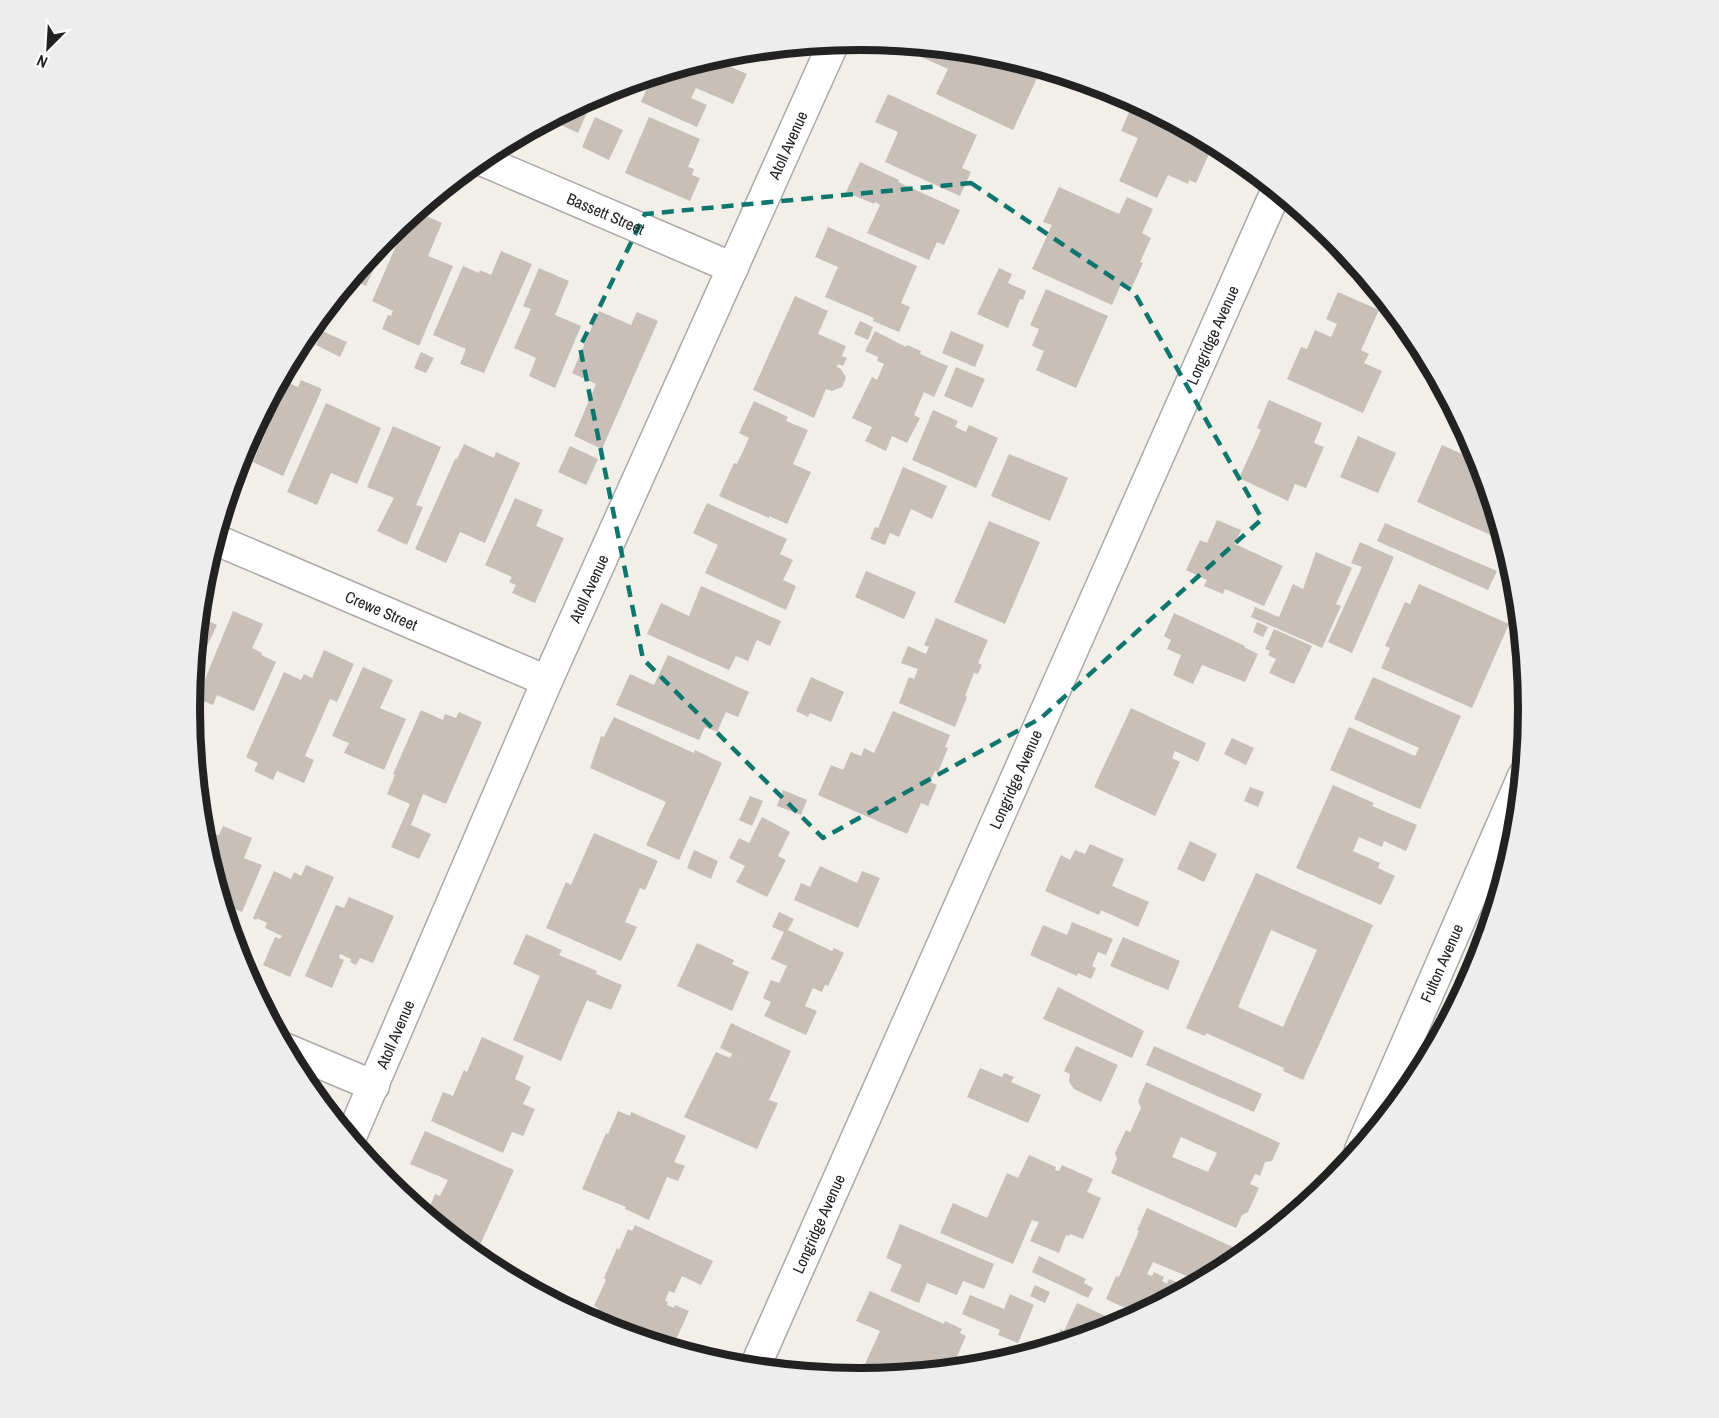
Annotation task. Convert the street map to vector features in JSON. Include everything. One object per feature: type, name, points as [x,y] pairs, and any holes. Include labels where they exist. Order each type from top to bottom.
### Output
[{"type":"street","name":"Atoll Avenue","points":[[354,1131],[547,681],[830,51]]},
{"type":"street","name":"Bassett Street","points":[[489,164],[733,268]]},
{"type":"street","name":"Longridge Avenue","points":[[758,1360],[1274,196]]},
{"type":"street","name":"Crewe Street","points":[[221,542],[547,681]]},
{"type":"street","name":"Fulton Avenue","points":[[1371,1124],[1512,801]]},
{"type":"street","points":[[297,1052],[374,1086]]},
{"type":"highlighted area","points":[[971,183],[1134,292],[1262,519],[1041,718],[823,838],[643,659],[580,347],[645,214]]},
{"type":"building","points":[[910,52],[988,62],[1039,75],[1013,130],[936,94],[948,69]]},
{"type":"building","points":[[723,64],[747,74],[733,104],[696,88],[691,98],[707,105],[697,127],[641,102],[649,84],[689,72]]},
{"type":"building","points":[[888,94],[977,135],[962,168],[971,172],[960,196],[885,162],[898,132],[875,122]]},
{"type":"building","points":[[589,108],[578,133],[558,123]]},
{"type":"building","points":[[1131,109],[1210,151],[1196,183],[1189,180],[1188,184],[1168,175],[1157,198],[1119,181],[1138,138],[1121,131]]},
{"type":"building","points":[[595,117],[623,130],[609,160],[582,147]]},
{"type":"building","points":[[649,117],[700,139],[688,167],[694,169],[692,175],[700,178],[690,201],[625,173]]},
{"type":"building","points":[[860,162],[960,210],[944,245],[937,242],[929,260],[867,233],[880,205],[846,192]]},
{"type":"building","points":[[1059,187],[1119,214],[1127,197],[1153,209],[1142,233],[1151,238],[1140,262],[1143,263],[1132,287],[1122,282],[1112,305],[1032,269],[1052,225],[1043,222]]},
{"type":"building","points":[[423,215],[442,223],[428,256],[453,266],[419,346],[382,329],[388,315],[391,316],[393,311],[372,301],[400,236]]},
{"type":"building","points":[[828,227],[917,266],[901,303],[910,307],[899,332],[873,321],[874,318],[825,297],[838,267],[815,257]]},
{"type":"building","points":[[501,251],[532,264],[484,373],[460,364],[466,349],[433,335],[463,266],[491,275]]},
{"type":"building","points":[[378,258],[366,286],[357,282]]},
{"type":"building","points":[[539,268],[569,281],[555,315],[581,326],[555,388],[529,376],[536,358],[514,348],[531,309],[523,306]]},
{"type":"building","points":[[999,268],[1012,274],[1008,283],[1026,291],[1023,300],[1020,299],[1008,328],[977,314]]},
{"type":"building","points":[[1046,289],[1108,316],[1076,388],[1036,370],[1044,351],[1032,346],[1039,329],[1030,325]]},
{"type":"building","points":[[1338,292],[1379,310],[1361,350],[1369,354],[1364,363],[1382,371],[1363,413],[1287,379],[1301,347],[1307,349],[1315,330],[1331,337],[1337,324],[1326,319]]},
{"type":"building","points":[[795,296],[828,311],[818,334],[846,346],[842,356],[847,358],[843,366],[838,364],[837,367],[841,369],[846,378],[842,387],[832,391],[826,389],[814,418],[753,390]]},
{"type":"building","points":[[599,311],[631,325],[637,312],[658,321],[602,449],[574,436],[596,384],[572,373]]},
{"type":"building","points":[[860,321],[873,327],[868,340],[854,334]]},
{"type":"building","points":[[322,331],[347,342],[340,357],[316,345]]},
{"type":"building","points":[[875,331],[906,347],[907,345],[921,351],[920,354],[948,366],[934,397],[924,392],[914,415],[920,418],[907,443],[892,436],[886,451],[865,441],[872,427],[852,418],[872,377],[877,380],[884,364],[877,361],[878,357],[865,351]]},
{"type":"building","points":[[951,331],[984,345],[975,367],[942,353]]},
{"type":"building","points":[[421,352],[434,358],[426,373],[414,368]]},
{"type":"building","points":[[956,367],[985,379],[972,408],[944,396]]},
{"type":"building","points":[[301,380],[322,389],[283,476],[253,462],[265,434],[261,432],[286,382],[298,387]]},
{"type":"building","points":[[1269,400],[1322,423],[1314,443],[1324,447],[1306,488],[1295,484],[1288,501],[1239,478],[1261,430],[1257,428]]},
{"type":"building","points":[[754,401],[788,417],[786,421],[808,430],[793,464],[811,472],[787,524],[719,496],[734,463],[737,464],[749,438],[739,433]]},
{"type":"building","points":[[326,403],[381,428],[357,484],[331,473],[317,505],[287,492]]},
{"type":"building","points":[[933,410],[958,421],[955,427],[966,432],[969,425],[998,438],[976,488],[912,460]]},
{"type":"building","points":[[393,426],[441,447],[416,505],[423,507],[407,545],[377,531],[394,498],[367,487]]},
{"type":"building","points":[[1358,436],[1396,453],[1378,493],[1340,477]]},
{"type":"building","points":[[464,444],[494,458],[496,452],[520,463],[485,543],[460,532],[446,563],[415,549],[455,459]]},
{"type":"building","points":[[1442,445],[1469,457],[1497,538],[1417,502]]},
{"type":"building","points":[[570,446],[598,459],[586,485],[558,472]]},
{"type":"building","points":[[1009,454],[1068,478],[1050,521],[991,496]]},
{"type":"building","points":[[903,467],[947,486],[932,519],[911,509],[899,537],[890,533],[885,545],[870,539],[875,527],[878,528]]},
{"type":"building","points":[[515,498],[543,510],[536,526],[564,538],[535,603],[512,593],[516,585],[509,582],[512,577],[485,565]]},
{"type":"building","points":[[707,503],[787,539],[780,554],[793,560],[783,580],[796,586],[786,610],[705,573],[718,545],[693,533]]},
{"type":"building","points":[[1217,520],[1241,530],[1235,544],[1283,566],[1264,606],[1225,589],[1223,594],[1204,586],[1207,580],[1186,570],[1200,540],[1207,543]]},
{"type":"building","points":[[989,521],[1040,542],[1005,624],[954,602]]},
{"type":"building","points":[[1385,523],[1497,571],[1488,590],[1377,541]]},
{"type":"building","points":[[1360,542],[1394,557],[1352,653],[1328,642],[1362,567],[1351,563]]},
{"type":"building","points":[[1316,552],[1352,568],[1336,604],[1341,606],[1322,648],[1251,617],[1255,607],[1279,617],[1293,584],[1303,589]]},
{"type":"building","points":[[866,571],[916,592],[904,619],[855,597]]},
{"type":"building","points":[[1419,584],[1509,624],[1472,708],[1381,668],[1390,648],[1385,646],[1405,602],[1410,604]]},
{"type":"building","points":[[701,586],[781,621],[770,646],[757,640],[748,661],[736,656],[729,670],[647,634],[661,603],[689,616]]},
{"type":"building","points":[[233,611],[263,624],[252,648],[276,662],[254,711],[217,695],[213,705],[201,700],[201,689]]},
{"type":"building","points":[[1174,613],[1258,654],[1245,682],[1202,665],[1193,684],[1173,675],[1181,655],[1167,649],[1171,640],[1164,636]]},
{"type":"building","points":[[936,618],[988,640],[978,663],[982,665],[978,674],[974,673],[955,727],[899,703],[909,677],[914,679],[918,669],[901,663],[908,646],[926,654],[929,647],[924,645]]},
{"type":"building","points":[[206,620],[217,625],[202,657]]},
{"type":"building","points":[[1257,622],[1268,627],[1263,637],[1253,632]]},
{"type":"building","points":[[1274,629],[1312,646],[1294,684],[1269,673],[1276,659],[1268,655],[1270,651],[1265,649]]},
{"type":"building","points":[[324,650],[354,664],[337,702],[330,699],[305,756],[314,760],[304,783],[277,771],[273,780],[254,771],[258,763],[246,757],[284,672],[301,680],[304,674],[312,678]]},
{"type":"building","points":[[668,655],[749,692],[738,717],[726,712],[717,732],[705,727],[699,740],[616,705],[630,674],[654,685]]},
{"type":"building","points":[[363,667],[393,680],[380,708],[406,719],[384,770],[344,753],[349,743],[332,736]]},
{"type":"building","points":[[811,677],[844,692],[831,722],[810,713],[808,717],[796,711]]},
{"type":"building","points":[[1373,677],[1461,716],[1420,809],[1330,770],[1349,727],[1415,756],[1419,748],[1354,719]]},
{"type":"building","points":[[1131,708],[1206,743],[1198,762],[1175,751],[1172,758],[1180,762],[1155,816],[1094,787]]},
{"type":"building","points":[[421,710],[443,720],[445,714],[456,718],[459,712],[482,722],[446,804],[423,794],[411,825],[431,834],[419,859],[391,847],[410,804],[387,794],[395,775],[393,774]]},
{"type":"building","points":[[893,711],[950,735],[945,747],[948,748],[938,772],[935,771],[930,782],[937,785],[928,806],[921,803],[907,834],[818,795],[831,765],[843,770],[851,752],[861,756],[864,748],[874,753]]},
{"type":"building","points":[[614,717],[722,763],[679,860],[646,845],[666,802],[590,768],[601,736],[604,737]]},
{"type":"building","points":[[1232,738],[1254,748],[1246,765],[1224,754]]},
{"type":"building","points":[[1333,785],[1374,803],[1372,806],[1417,825],[1406,851],[1384,841],[1382,847],[1359,837],[1353,851],[1380,863],[1378,868],[1395,876],[1381,905],[1296,868]]},
{"type":"building","points":[[1250,787],[1264,792],[1258,807],[1244,801]]},
{"type":"building","points":[[783,790],[807,800],[801,815],[777,806]]},
{"type":"building","points":[[750,796],[763,801],[752,826],[739,820]]},
{"type":"building","points":[[762,817],[790,832],[778,856],[786,860],[767,897],[736,882],[745,866],[729,858],[739,838],[749,843]]},
{"type":"building","points":[[223,826],[252,838],[244,858],[262,865],[242,912],[231,907],[222,880],[213,840],[217,834],[219,835]]},
{"type":"building","points":[[594,833],[658,861],[645,890],[640,888],[625,922],[637,927],[621,961],[546,928],[566,882],[571,885]]},
{"type":"building","points":[[1190,841],[1217,854],[1204,882],[1177,869]]},
{"type":"building","points":[[1090,844],[1124,859],[1112,886],[1149,902],[1138,927],[1101,910],[1099,915],[1045,891],[1061,855],[1070,860],[1075,850],[1085,854]]},
{"type":"building","points":[[694,850],[718,861],[711,879],[687,868]]},
{"type":"building","points":[[306,865],[334,877],[290,977],[263,965],[275,937],[280,939],[282,936],[265,928],[267,923],[253,918],[274,871],[291,879],[294,872],[301,876]]},
{"type":"building","points":[[820,866],[857,883],[862,871],[880,878],[858,928],[794,900],[801,883],[810,887]]},
{"type":"building","points":[[1256,873],[1373,925],[1303,1080],[1283,1071],[1284,1068],[1206,1033],[1205,1036],[1186,1028]],"holes":[[[1271,930],[1317,950],[1283,1027],[1238,1007]]]},
{"type":"building","points":[[349,897],[394,916],[373,963],[360,958],[356,965],[350,962],[351,959],[340,954],[339,958],[344,960],[332,988],[305,976],[336,905],[344,908]]},
{"type":"building","points":[[779,912],[794,919],[788,930],[832,951],[834,948],[844,953],[828,986],[825,985],[822,992],[813,988],[805,1006],[817,1011],[806,1035],[764,1016],[771,1002],[763,998],[771,980],[779,983],[787,966],[771,959],[784,932],[772,927]]},
{"type":"building","points":[[1072,922],[1113,939],[1106,955],[1098,952],[1092,966],[1096,968],[1091,979],[1078,973],[1077,976],[1030,955],[1043,925],[1067,935]]},
{"type":"building","points":[[526,934],[562,950],[559,955],[597,971],[596,974],[622,985],[611,1010],[587,1000],[561,1061],[513,1040],[540,976],[513,964]]},
{"type":"building","points":[[1123,937],[1180,961],[1168,990],[1110,966]]},
{"type":"building","points":[[697,943],[734,960],[732,964],[749,972],[732,1011],[677,986]]},
{"type":"building","points":[[1058,987],[1144,1031],[1132,1058],[1043,1019]]},
{"type":"building","points":[[731,1023],[791,1051],[769,1100],[778,1103],[757,1149],[684,1117],[716,1052],[730,1058],[732,1054],[743,1059],[720,1048]]},
{"type":"building","points":[[482,1037],[524,1056],[515,1079],[531,1087],[523,1104],[535,1109],[523,1136],[512,1132],[503,1153],[431,1121],[443,1092],[453,1096],[464,1070],[467,1072]]},
{"type":"building","points":[[1076,1046],[1118,1065],[1101,1102],[1074,1089],[1069,1082],[1070,1074],[1064,1071]]},
{"type":"building","points":[[1154,1046],[1262,1094],[1254,1112],[1146,1065]]},
{"type":"building","points":[[980,1068],[1002,1077],[1004,1073],[1014,1077],[1011,1082],[1041,1095],[1028,1123],[967,1097]]},
{"type":"building","points":[[1146,1082],[1280,1143],[1272,1161],[1265,1162],[1260,1176],[1255,1174],[1250,1184],[1259,1188],[1248,1212],[1242,1215],[1236,1228],[1111,1173],[1117,1159],[1115,1153],[1126,1130],[1130,1132],[1141,1108],[1138,1101]],"holes":[[[1181,1137],[1217,1153],[1208,1172],[1172,1157]]]},
{"type":"building","points":[[618,1111],[630,1116],[631,1112],[686,1136],[674,1162],[685,1166],[678,1181],[667,1177],[649,1220],[625,1209],[626,1207],[582,1189]]},
{"type":"building","points":[[425,1131],[514,1170],[479,1247],[429,1208],[435,1194],[440,1196],[448,1180],[410,1164]]},
{"type":"building","points":[[1029,1155],[1056,1167],[1055,1170],[1059,1171],[1062,1165],[1093,1179],[1087,1192],[1101,1198],[1083,1239],[1070,1234],[1066,1235],[1059,1253],[1030,1241],[1039,1222],[1032,1220],[1013,1264],[940,1233],[953,1203],[987,1218],[1007,1173],[1018,1178]]},
{"type":"building","points":[[1147,1208],[1233,1247],[1230,1254],[1187,1281],[1189,1277],[1153,1262],[1147,1274],[1152,1276],[1154,1272],[1164,1277],[1162,1281],[1167,1284],[1169,1279],[1181,1284],[1129,1310],[1106,1299],[1116,1276],[1119,1277],[1139,1231],[1137,1230]]},
{"type":"building","points":[[900,1224],[994,1264],[984,1289],[963,1281],[957,1295],[927,1283],[919,1303],[890,1291],[902,1265],[886,1258]]},
{"type":"building","points":[[635,1225],[713,1261],[701,1285],[682,1276],[674,1293],[669,1291],[665,1301],[668,1302],[667,1305],[674,1308],[675,1305],[689,1311],[675,1342],[641,1331],[597,1311],[598,1308],[594,1306],[617,1248],[619,1250],[628,1229],[632,1231]]},
{"type":"building","points":[[1039,1256],[1086,1279],[1084,1283],[1093,1288],[1088,1298],[1032,1272]]},
{"type":"building","points":[[1035,1285],[1050,1292],[1045,1303],[1030,1296]]},
{"type":"building","points":[[870,1291],[944,1324],[945,1321],[962,1329],[960,1333],[966,1336],[955,1362],[874,1368],[865,1364],[880,1331],[856,1321]]},
{"type":"building","points":[[1010,1294],[1034,1305],[1018,1343],[998,1335],[1000,1330],[962,1314],[970,1295],[1004,1309]]},
{"type":"building","points":[[1077,1303],[1111,1318],[1057,1338],[1061,1329],[1064,1331]]}]
